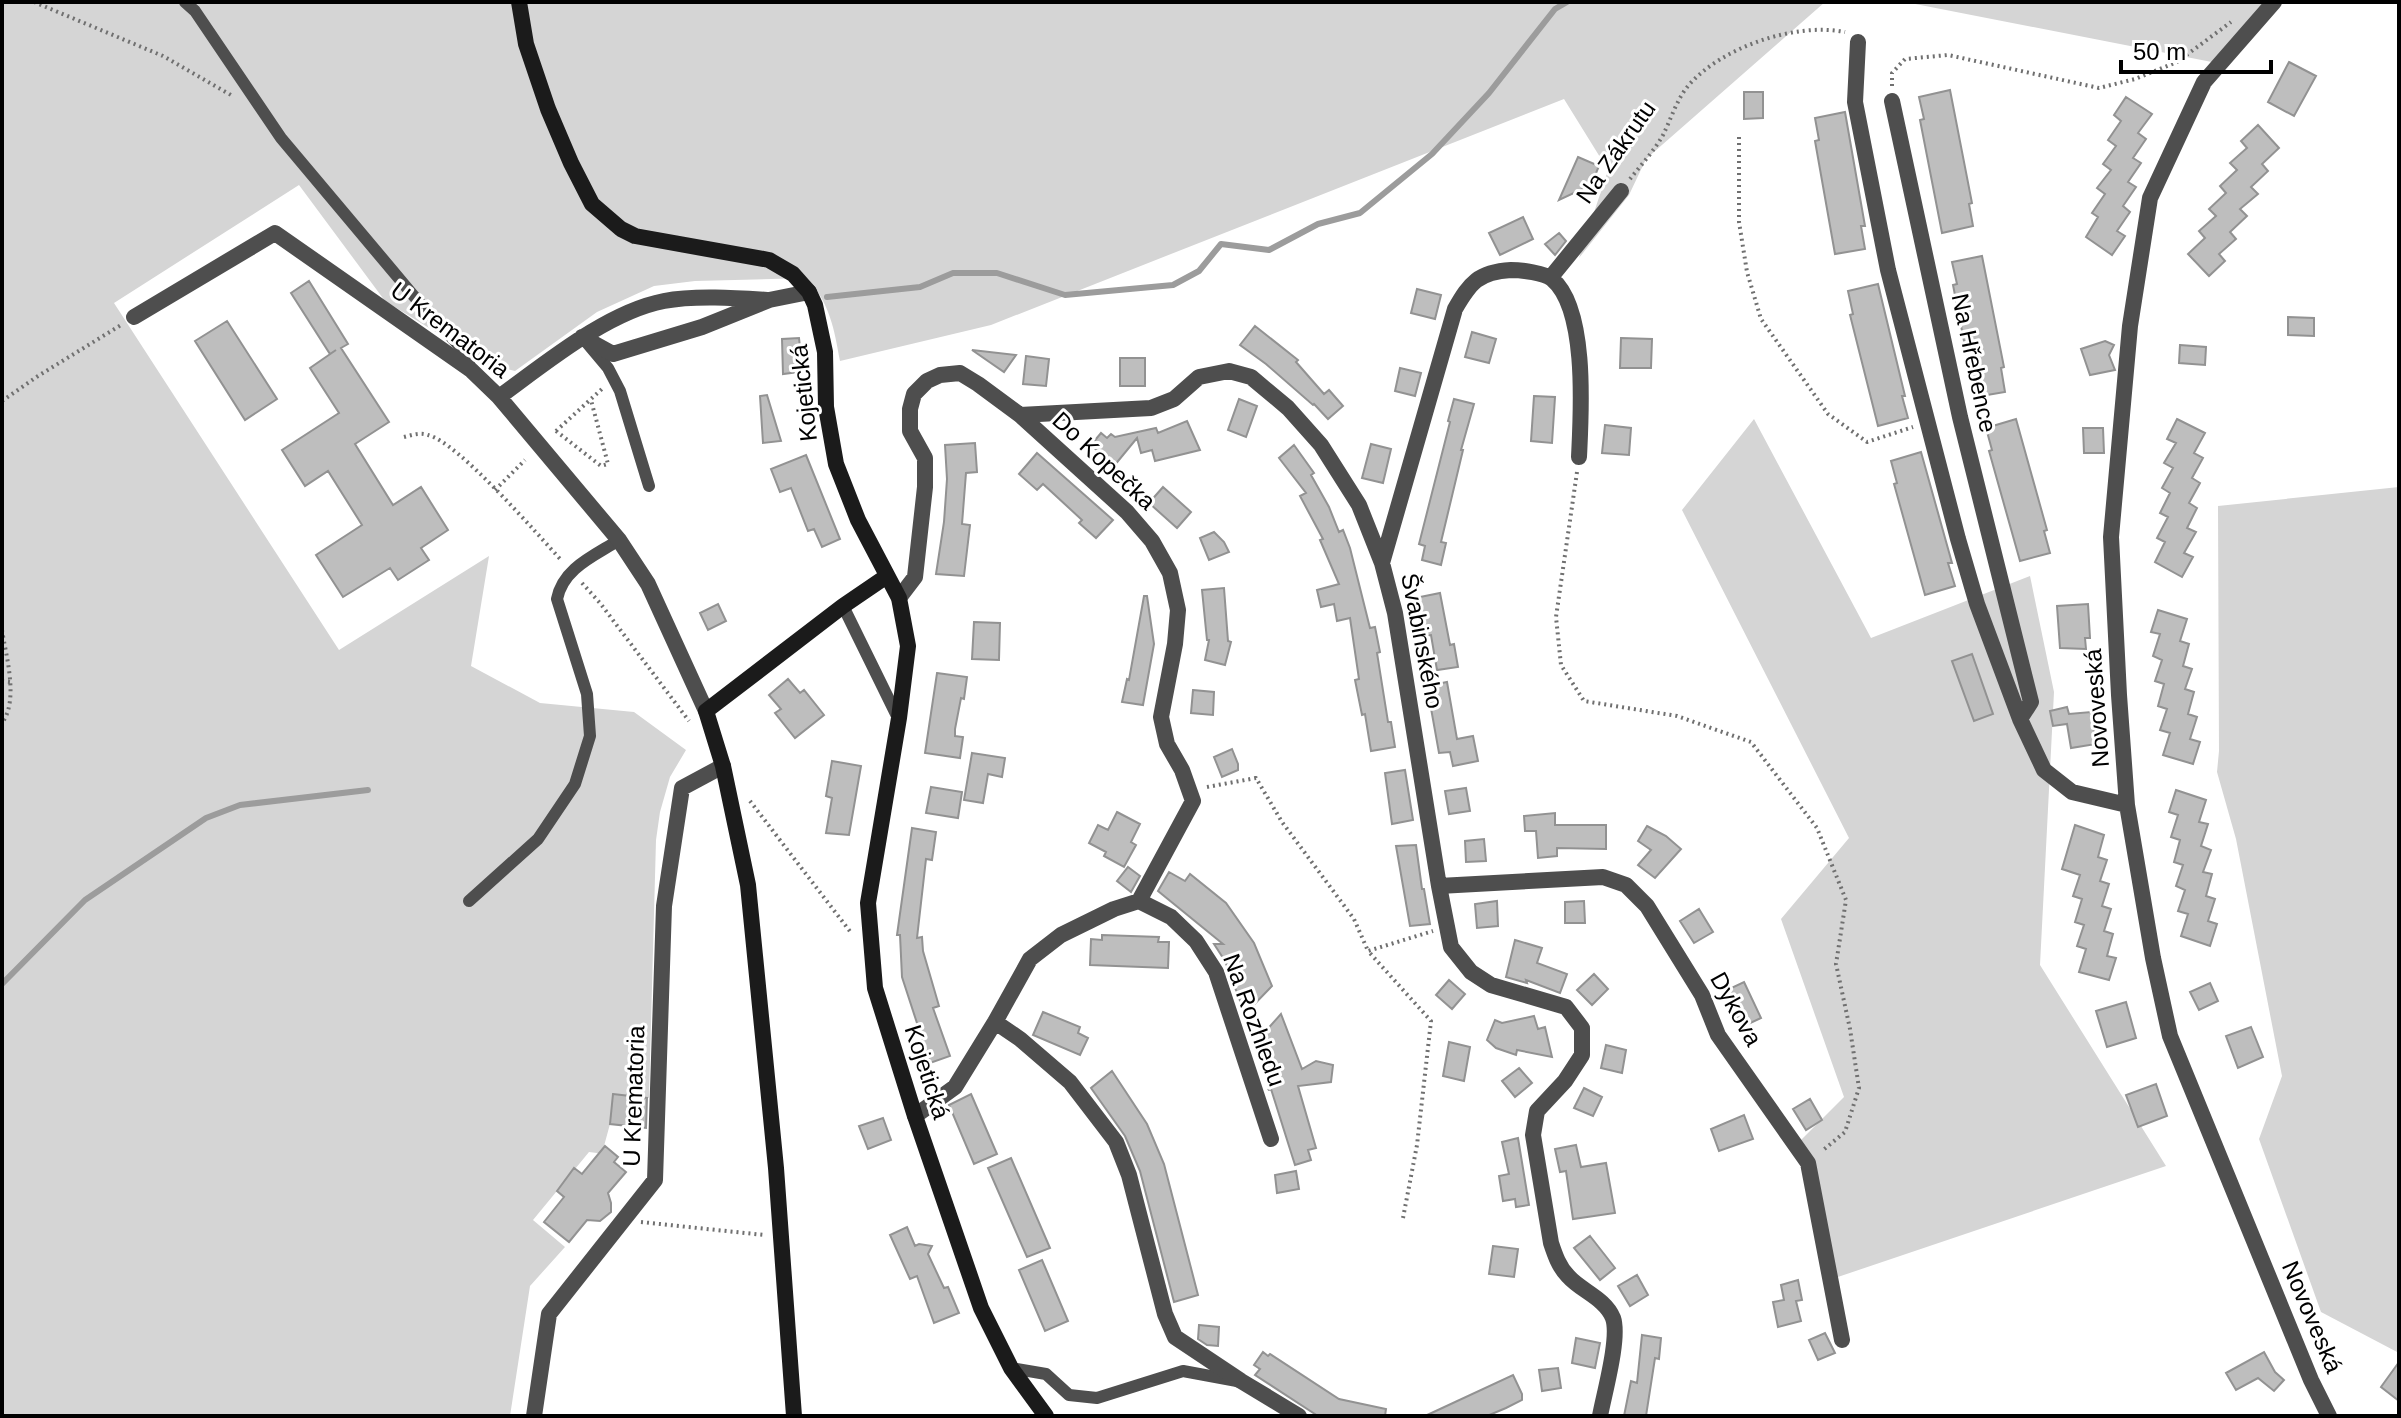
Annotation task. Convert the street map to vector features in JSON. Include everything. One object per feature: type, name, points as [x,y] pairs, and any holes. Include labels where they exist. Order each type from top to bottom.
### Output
[{"type":"street","points":[[519,2],[526,44],[548,109],[592,204],[621,229],[635,236],[769,260],[793,274],[809,292]]},
{"type":"street","name":"Novoveská","points":[[2274,2],[2204,82],[2150,198],[2130,326],[2111,537],[2127,805],[2153,958],[2170,1036],[2311,1380],[2329,1416]]},
{"type":"street","points":[[1858,42],[1855,102],[1888,270],[1977,604],[2020,719],[2044,770],[2072,792],[2127,805]]},
{"type":"street","name":"Na Hřebence","points":[[1892,101],[1960,417],[2031,702],[2020,719]]},
{"type":"street","name":"Na Zákrutu","points":[[1551,277],[1621,191]]},
{"type":"street","name":"U Krematoria","points":[[134,317],[275,233],[471,370],[499,397],[619,540],[648,584],[706,711],[723,766],[682,788],[664,906],[655,1180],[549,1314],[534,1416]]},
{"type":"street","points":[[1382,563],[1455,309],[1470,284],[1490,273],[1513,270],[1551,277],[1564,293],[1576,334],[1582,394],[1579,457]]},
{"type":"street","points":[[582,337],[613,354],[702,327],[769,300],[809,292]]},
{"type":"street","name":"Kojetická","points":[[809,292],[821,325],[826,407],[836,464],[858,520],[899,598],[908,646],[868,903],[875,988],[981,1308],[1011,1368],[1046,1416]]},
{"type":"street","points":[[499,397],[582,337],[626,314],[664,301],[769,300]]},
{"type":"street","name":"Švabinského","points":[[1020,415],[1151,408],[1174,399],[1199,377],[1229,371],[1251,377],[1288,408],[1321,445],[1359,505],[1382,563],[1395,613],[1451,947],[1471,972],[1491,985],[1566,1007],[1582,1028],[1582,1055],[1565,1081],[1537,1111],[1533,1135],[1551,1243],[1557,1260],[1569,1278],[1595,1296],[1613,1317],[1615,1340],[1600,1416]]},
{"type":"street","points":[[899,598],[915,577],[925,487],[925,458],[910,431],[914,394],[927,381],[940,375],[960,373],[1020,415]]},
{"type":"street","name":"Do Kopečka","points":[[1020,415],[1127,512],[1152,541],[1170,573],[1178,610],[1161,717],[1167,744],[1182,770],[1189,791]]},
{"type":"street","points":[[706,711],[887,576]]},
{"type":"street","points":[[723,766],[748,885],[781,1237],[794,1416]]},
{"type":"street","points":[[915,1116],[955,1087],[1030,959],[1061,935],[1114,909],[1139,901],[1193,801],[1189,791]]},
{"type":"street","name":"Dykova","points":[[1439,886],[1603,877],[1626,885],[1647,906],[1702,995],[1718,1035],[1808,1163],[1842,1340]]},
{"type":"street","name":"Na Rozhledu","points":[[1139,901],[1171,917],[1196,941],[1216,972],[1271,1139]]},
{"type":"street","points":[[995,1022],[1070,1082],[1116,1142],[1129,1175],[1165,1314],[1175,1337],[1299,1416]]},
{"type":"lane","points":[[185,2],[195,11],[261,112],[423,307],[466,353],[471,370]]},
{"type":"lane","points":[[582,337],[615,381],[649,486]]},
{"type":"lane","points":[[469,901],[538,839],[575,784],[590,736],[587,694],[557,599],[559,586],[571,570],[619,540]]},
{"type":"lane","points":[[843,606],[899,718]]},
{"type":"lane","points":[[1011,1368],[1046,1374],[1069,1395],[1097,1398],[1183,1371],[1241,1381]]},
{"type":"path","points":[[34,2],[163,56],[261,112]]},
{"type":"path","points":[[1892,101],[1892,73],[1905,59],[1948,55],[2099,88],[2135,79],[2177,62],[2233,20]]},
{"type":"path","name":"Na Zákrutu","points":[[1621,191],[1661,139],[1688,87],[1719,59],[1762,39],[1806,31],[1844,31],[1858,42]]},
{"type":"path","points":[[1739,137],[1739,222],[1747,272],[1761,319],[1828,414],[1867,442],[1927,422]]},
{"type":"path","points":[[2,401],[134,317]]},
{"type":"path","points":[[591,400],[608,464],[601,466],[554,433],[591,400],[615,381]]},
{"type":"path","points":[[404,437],[426,434],[436,438],[449,446],[495,490],[600,603],[694,728]]},
{"type":"path","points":[[1579,457],[1556,617],[1561,665],[1584,701],[1677,716],[1751,742],[1817,828],[1846,900],[1836,964],[1859,1088],[1845,1132],[1808,1163]]},
{"type":"path","points":[[495,490],[525,460]]},
{"type":"path","points":[[2,630],[11,682],[6,717],[2,723]]},
{"type":"path","points":[[2,681],[11,682]]},
{"type":"path","points":[[1189,791],[1256,778],[1282,822],[1354,919],[1368,951],[1431,1021],[1417,1145],[1403,1218]]},
{"type":"path","points":[[741,790],[854,937]]},
{"type":"path","points":[[1368,951],[1447,926]]},
{"type":"path","points":[[623,1220],[781,1237]]},
{"type":"shaded area","points":[[2,2],[1825,2],[1646,159],[1629,195],[1579,258],[1608,170],[1564,99],[991,325],[840,361],[826,307],[807,278],[695,281],[654,286],[597,312],[515,371],[488,364],[385,301],[299,185],[114,303],[339,650],[489,556],[471,666],[540,703],[634,712],[686,750],[670,777],[656,840],[649,1098],[614,1094],[604,1146],[613,1155],[589,1152],[533,1220],[565,1247],[530,1286],[510,1416],[2,1416]]},
{"type":"shaded area","points":[[1905,2],[2266,2],[2222,64]]},
{"type":"shaded area","points":[[1754,419],[1871,638],[2030,576],[2054,692],[2040,965],[2166,1166],[1829,1280],[1800,1141],[1844,1097],[1781,919],[1849,838],[1682,510]]},
{"type":"shaded area","points":[[2399,487],[2399,1353],[2321,1312],[2259,1139],[2282,1076],[2236,839],[2217,772],[2218,506]]},
{"type":"building","points":[[2289,62],[2316,76],[2294,116],[2268,102]]},
{"type":"building","points":[[1950,90],[1972,203],[1969,204],[1973,226],[1942,233],[1920,120],[1924,119],[1919,97]]},
{"type":"building","points":[[1744,92],[1763,92],[1763,118],[1744,119]]},
{"type":"building","points":[[2126,97],[2152,114],[2138,133],[2146,139],[2133,158],[2141,163],[2128,182],[2136,187],[2123,206],[2130,212],[2117,231],[2125,236],[2112,255],[2086,237],[2098,217],[2092,213],[2105,194],[2097,188],[2111,170],[2103,164],[2116,146],[2108,140],[2121,121],[2114,115]]},
{"type":"building","points":[[1845,112],[1865,226],[1861,226],[1865,249],[1835,254],[1815,141],[1819,140],[1815,118]]},
{"type":"building","points":[[2258,125],[2279,148],[2262,164],[2268,171],[2251,187],[2258,194],[2240,209],[2247,216],[2230,232],[2236,239],[2219,254],[2225,261],[2209,276],[2188,254],[2205,238],[2199,231],[2216,216],[2209,209],[2226,193],[2220,186],[2237,170],[2230,163],[2247,148],[2241,141]]},
{"type":"building","points":[[1578,157],[1599,166],[1591,185],[1559,200]]},
{"type":"building","points":[[1523,217],[1533,239],[1500,255],[1489,233]]},
{"type":"building","points":[[1559,233],[1566,241],[1555,255],[1545,244]]},
{"type":"building","points":[[1982,256],[2004,367],[2001,368],[2005,392],[1975,397],[1953,285],[1957,284],[1952,262]]},
{"type":"building","points":[[309,281],[348,344],[341,348],[389,422],[355,444],[393,505],[421,487],[448,530],[421,548],[429,560],[398,580],[390,568],[343,597],[316,555],[362,525],[328,471],[305,486],[282,450],[339,413],[310,368],[336,350],[330,354],[291,293]]},
{"type":"building","points":[[1878,284],[1908,418],[1878,426],[1850,315],[1853,314],[1848,291]]},
{"type":"building","points":[[1417,289],[1441,295],[1435,319],[1411,313]]},
{"type":"building","points":[[2288,317],[2314,318],[2314,336],[2288,335]]},
{"type":"building","points":[[227,321],[277,399],[245,420],[195,341]]},
{"type":"building","points":[[1255,326],[1298,360],[1296,362],[1324,394],[1329,390],[1343,406],[1328,419],[1314,404],[1240,345]]},
{"type":"building","points":[[1472,332],[1496,339],[1489,363],[1465,357]]},
{"type":"building","points":[[799,338],[800,347],[805,346],[807,371],[783,374],[782,339]]},
{"type":"building","points":[[1621,338],[1652,339],[1651,368],[1620,368]]},
{"type":"building","points":[[2105,341],[2114,345],[2109,355],[2115,370],[2090,375],[2081,349]]},
{"type":"building","points":[[2180,345],[2206,347],[2205,365],[2179,363]]},
{"type":"building","points":[[972,350],[1016,355],[1004,372]]},
{"type":"building","points":[[1026,356],[1049,359],[1046,386],[1023,384]]},
{"type":"building","points":[[1120,358],[1145,358],[1145,386],[1120,386]]},
{"type":"building","points":[[1400,368],[1421,373],[1415,396],[1395,391]]},
{"type":"building","points":[[767,395],[781,441],[763,443],[760,396]]},
{"type":"building","points":[[1534,396],[1555,397],[1552,443],[1531,441]]},
{"type":"building","points":[[1239,399],[1257,406],[1246,437],[1228,430]]},
{"type":"building","points":[[1454,399],[1474,404],[1441,542],[1446,543],[1441,565],[1422,560],[1425,546],[1419,544]]},
{"type":"building","points":[[2016,419],[2047,530],[2044,531],[2050,553],[2020,561],[1989,451],[1992,450],[1986,428]]},
{"type":"building","points":[[2177,419],[2205,433],[2194,453],[2203,458],[2192,478],[2200,483],[2189,503],[2197,508],[2187,528],[2196,532],[2184,553],[2193,557],[2182,577],[2155,562],[2165,542],[2157,538],[2168,517],[2160,513],[2170,493],[2162,488],[2173,468],[2164,463],[2176,443],[2167,439]]},
{"type":"building","points":[[1187,421],[1200,450],[1155,461],[1152,450],[1141,453],[1137,438],[1114,466],[1091,445],[1101,433],[1107,438],[1111,434],[1115,437],[1156,428],[1158,433]]},
{"type":"building","points":[[1605,425],[1631,428],[1629,455],[1602,453]]},
{"type":"building","points":[[2083,428],[2103,428],[2104,453],[2084,453]]},
{"type":"building","points":[[975,443],[977,472],[966,473],[962,524],[970,525],[964,576],[936,574],[947,479],[945,445]]},
{"type":"building","points":[[1371,444],[1391,449],[1383,483],[1362,478]]},
{"type":"building","points":[[1294,445],[1314,473],[1311,475],[1350,548],[1370,628],[1375,627],[1388,722],[1391,722],[1395,747],[1371,751],[1355,680],[1359,679],[1350,618],[1337,621],[1334,604],[1321,607],[1317,590],[1339,584],[1320,540],[1323,539],[1300,496],[1306,493],[1279,458]]},
{"type":"building","points":[[1921,452],[1952,563],[1948,563],[1955,586],[1925,595],[1894,484],[1897,483],[1891,461]]},
{"type":"building","points":[[1037,453],[1113,520],[1096,538],[1079,523],[1082,520],[1043,484],[1037,490],[1019,474]]},
{"type":"building","points":[[806,455],[840,539],[822,547],[814,529],[808,531],[791,488],[780,492],[771,469]]},
{"type":"building","points":[[1163,487],[1191,512],[1177,528],[1149,503]]},
{"type":"building","points":[[1214,532],[1229,552],[1209,560],[1200,538]]},
{"type":"building","points":[[1224,588],[1228,641],[1231,642],[1225,665],[1205,660],[1209,640],[1202,590]]},
{"type":"building","points":[[1440,593],[1450,645],[1454,644],[1458,667],[1437,670],[1431,635],[1423,636],[1415,598]]},
{"type":"building","points":[[1144,596],[1147,596],[1154,644],[1143,705],[1122,702]]},
{"type":"building","points":[[718,604],[726,621],[708,630],[700,613]]},
{"type":"building","points":[[2088,604],[2090,638],[2085,638],[2086,649],[2060,648],[2057,606]]},
{"type":"building","points":[[2158,610],[2187,619],[2180,641],[2189,644],[2183,666],[2192,669],[2185,689],[2194,692],[2188,714],[2197,717],[2190,739],[2200,742],[2193,764],[2163,755],[2170,733],[2160,730],[2167,709],[2158,706],[2164,684],[2155,681],[2162,660],[2153,656],[2160,634],[2151,632]]},
{"type":"building","points":[[974,622],[1000,623],[999,660],[972,659]]},
{"type":"building","points":[[1972,654],[1993,714],[1974,721],[1952,661]]},
{"type":"building","points":[[937,673],[967,677],[955,729],[955,736],[963,737],[960,758],[925,753]]},
{"type":"building","points":[[788,679],[800,693],[804,690],[824,715],[795,738],[775,713],[781,709],[769,695]]},
{"type":"building","points":[[1447,682],[1457,739],[1473,736],[1478,761],[1453,766],[1450,752],[1439,753],[1427,686]]},
{"type":"building","points":[[1193,690],[1214,692],[1213,715],[1191,713]]},
{"type":"building","points":[[2067,707],[2069,714],[2091,712],[2096,744],[2071,748],[2067,724],[2053,726],[2050,711]]},
{"type":"building","points":[[1232,749],[1238,770],[1222,777],[1214,757]]},
{"type":"building","points":[[972,753],[1005,758],[1002,777],[988,774],[983,803],[964,800]]},
{"type":"building","points":[[832,761],[861,766],[849,835],[826,833],[832,798],[826,796]]},
{"type":"building","points":[[1405,770],[1413,820],[1392,824],[1385,773]]},
{"type":"building","points":[[931,787],[962,792],[958,818],[926,813]]},
{"type":"building","points":[[1466,788],[1470,811],[1449,814],[1445,791]]},
{"type":"building","points":[[2176,790],[2206,800],[2199,822],[2208,824],[2201,846],[2211,850],[2203,872],[2212,874],[2206,896],[2215,899],[2208,921],[2217,924],[2210,946],[2181,936],[2188,914],[2178,911],[2185,890],[2176,886],[2183,865],[2174,862],[2180,840],[2171,837],[2178,815],[2169,812]]},
{"type":"building","points":[[1117,812],[1140,824],[1131,842],[1136,845],[1124,867],[1089,843],[1098,825],[1108,830]]},
{"type":"building","points":[[1555,813],[1555,825],[1606,825],[1606,849],[1557,848],[1557,856],[1538,858],[1536,831],[1525,831],[1524,816]]},
{"type":"building","points":[[2075,825],[2104,835],[2098,857],[2107,860],[2100,881],[2109,884],[2102,906],[2111,909],[2104,931],[2113,934],[2107,956],[2116,958],[2109,980],[2079,972],[2086,949],[2077,946],[2084,925],[2075,922],[2082,899],[2073,896],[2080,875],[2062,869]]},
{"type":"building","points":[[1647,826],[1681,849],[1655,878],[1638,865],[1651,850],[1638,841]]},
{"type":"building","points":[[912,828],[936,832],[932,860],[926,859],[917,938],[922,937],[939,1006],[933,1008],[950,1056],[930,1063],[902,977],[900,935],[897,935]]},
{"type":"building","points":[[1484,839],[1486,861],[1466,862],[1465,841]]},
{"type":"building","points":[[1416,845],[1430,924],[1410,926],[1396,846]]},
{"type":"building","points":[[1128,867],[1140,876],[1131,892],[1117,881]]},
{"type":"building","points":[[1169,872],[1185,881],[1190,874],[1226,903],[1254,943],[1272,986],[1245,1014],[1225,961],[1214,944],[1223,944],[1158,891]]},
{"type":"building","points":[[1497,901],[1498,926],[1477,928],[1475,904]]},
{"type":"building","points":[[1584,901],[1585,923],[1565,923],[1565,902]]},
{"type":"building","points":[[1699,909],[1713,932],[1694,943],[1680,921]]},
{"type":"building","points":[[1102,935],[1159,937],[1158,942],[1169,942],[1168,968],[1090,965],[1091,939],[1102,940]]},
{"type":"building","points":[[1515,940],[1542,948],[1537,963],[1567,974],[1560,993],[1526,980],[1527,983],[1506,977]]},
{"type":"building","points":[[1594,974],[1608,989],[1592,1005],[1577,990]]},
{"type":"building","points":[[1449,980],[1465,994],[1452,1009],[1436,995]]},
{"type":"building","points":[[1744,982],[1761,1018],[1742,1027],[1725,991]]},
{"type":"building","points":[[2210,983],[2218,1001],[2199,1010],[2190,992]]},
{"type":"building","points":[[2126,1002],[2136,1038],[2107,1047],[2096,1011]]},
{"type":"building","points":[[1043,1012],[1080,1027],[1078,1033],[1088,1038],[1080,1055],[1033,1035]]},
{"type":"building","points":[[1281,1014],[1302,1069],[1316,1061],[1333,1065],[1331,1082],[1298,1086],[1316,1148],[1308,1150],[1311,1160],[1295,1165],[1255,1043]]},
{"type":"building","points":[[1534,1016],[1538,1029],[1545,1027],[1552,1057],[1517,1050],[1516,1055],[1496,1048],[1487,1040],[1495,1020],[1502,1023]]},
{"type":"building","points":[[2251,1027],[2263,1057],[2238,1068],[2226,1036]]},
{"type":"building","points":[[1449,1042],[1470,1047],[1464,1081],[1443,1076]]},
{"type":"building","points":[[1606,1045],[1626,1050],[1622,1073],[1601,1068]]},
{"type":"building","points":[[1519,1068],[1532,1083],[1515,1097],[1502,1081]]},
{"type":"building","points":[[1112,1071],[1147,1124],[1164,1164],[1198,1295],[1174,1302],[1140,1171],[1125,1136],[1091,1088]]},
{"type":"building","points":[[2156,1084],[2167,1116],[2138,1127],[2126,1095]]},
{"type":"building","points":[[1584,1088],[1602,1097],[1593,1116],[1574,1108]]},
{"type":"building","points":[[613,1094],[647,1098],[646,1128],[610,1124]]},
{"type":"building","points":[[971,1094],[997,1154],[974,1164],[949,1105]]},
{"type":"building","points":[[1810,1099],[1822,1120],[1806,1130],[1793,1109]]},
{"type":"building","points":[[1744,1115],[1753,1139],[1719,1151],[1711,1129]]},
{"type":"building","points":[[883,1118],[891,1140],[868,1149],[859,1126]]},
{"type":"building","points":[[1518,1138],[1529,1205],[1516,1207],[1515,1199],[1503,1201],[1499,1176],[1509,1174],[1502,1142]]},
{"type":"building","points":[[1576,1145],[1581,1167],[1606,1163],[1615,1213],[1573,1219],[1566,1171],[1560,1172],[1555,1149]]},
{"type":"building","points":[[605,1146],[618,1157],[614,1162],[626,1172],[608,1193],[611,1212],[600,1221],[587,1220],[569,1242],[544,1222],[564,1197],[557,1191],[574,1168],[582,1174]]},
{"type":"building","points":[[1011,1158],[1050,1248],[1027,1257],[988,1168]]},
{"type":"building","points":[[1296,1171],[1299,1189],[1277,1193],[1275,1175]]},
{"type":"building","points":[[907,1227],[915,1246],[932,1246],[928,1254],[959,1313],[934,1323],[917,1276],[910,1279],[890,1235]]},
{"type":"building","points":[[1590,1236],[1615,1268],[1600,1280],[1574,1248]]},
{"type":"building","points":[[1493,1246],[1518,1249],[1514,1277],[1489,1274]]},
{"type":"building","points":[[1042,1260],[1068,1321],[1045,1331],[1019,1270]]},
{"type":"building","points":[[1637,1275],[1648,1295],[1630,1306],[1618,1286]]},
{"type":"building","points":[[1798,1280],[1802,1300],[1796,1301],[1801,1321],[1778,1327],[1773,1302],[1784,1300],[1781,1285]]},
{"type":"building","points":[[1199,1325],[1219,1327],[1218,1346],[1207,1345],[1198,1339]]},
{"type":"building","points":[[1825,1333],[1835,1353],[1818,1360],[1809,1340]]},
{"type":"building","points":[[1642,1335],[1661,1338],[1659,1359],[1655,1358],[1646,1416],[1624,1416],[1631,1381],[1637,1383]]},
{"type":"building","points":[[1576,1338],[1600,1343],[1595,1368],[1572,1363]]},
{"type":"building","points":[[1263,1352],[1339,1399],[1386,1409],[1385,1416],[1318,1416],[1255,1375],[1260,1369],[1254,1365]]},
{"type":"building","points":[[2264,1352],[2275,1372],[2284,1380],[2274,1391],[2258,1378],[2236,1390],[2226,1373]]},
{"type":"building","points":[[2399,1362],[2399,1401],[2381,1387]]},
{"type":"building","points":[[1558,1368],[1561,1388],[1542,1391],[1539,1370]]},
{"type":"building","points":[[1513,1375],[1522,1400],[1506,1408],[1487,1416],[1425,1416]]},
{"type":"waterway","points":[[827,297],[920,287],[953,273],[997,273],[1065,295],[1173,285],[1199,271],[1221,244],[1269,250],[1318,224],[1360,213],[1432,154],[1489,93],[1555,9],[1567,2]]},
{"type":"waterway","points":[[2,984],[85,900],[206,818],[240,805],[368,790]]}]
